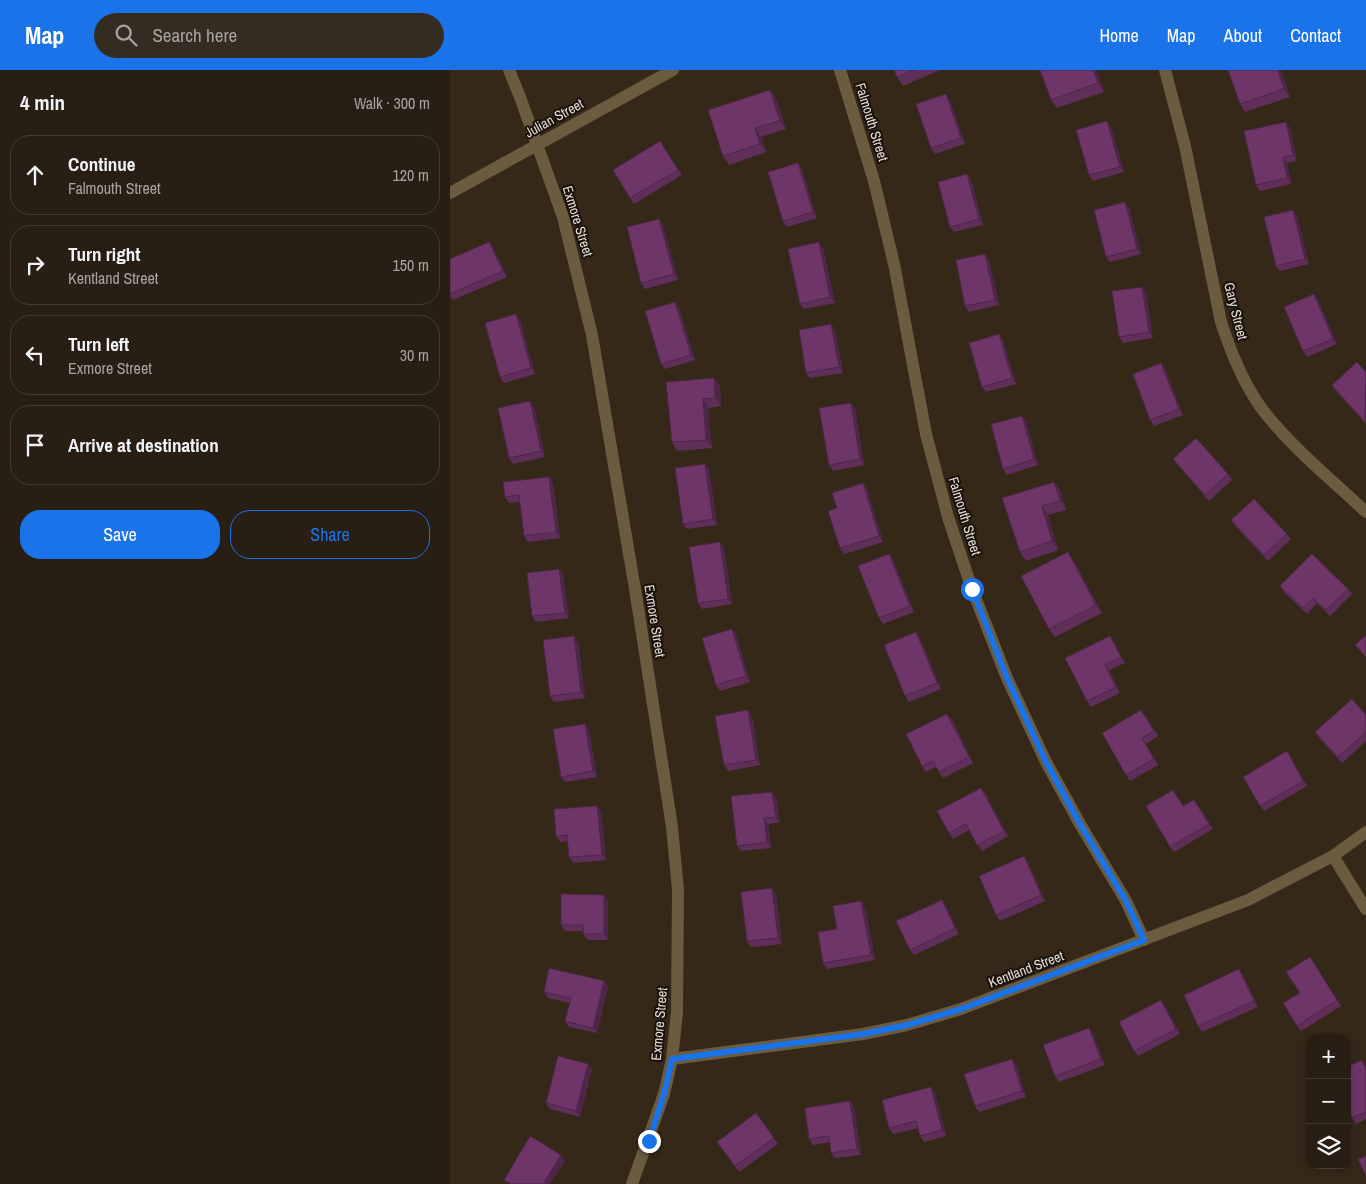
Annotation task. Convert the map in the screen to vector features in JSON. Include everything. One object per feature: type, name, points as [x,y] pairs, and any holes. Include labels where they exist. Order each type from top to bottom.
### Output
[{"type":"street","name":"Exmore Street","points":[[509,70],[538,145],[563,218],[592,335],[636,595],[672,827],[678,890],[677,1012],[672,1059],[664,1094],[632,1184]]},
{"type":"street","name":"Julian Street","points":[[450,193],[673,70]]},
{"type":"street","name":"Falmouth Street","points":[[840,70],[874,181],[894,264],[926,434],[948,517],[972,589],[1007,678],[1046,762],[1126,901],[1144,940]]},
{"type":"street","name":"Gary Street","points":[[1165,70],[1185,146],[1221,322],[1229,348],[1242,377],[1261,407],[1283,434],[1366,512]]},
{"type":"street","name":"Kentland Street","points":[[672,1059],[863,1034],[907,1025],[961,1009],[1248,900],[1333,856],[1366,832]]},
{"type":"street","points":[[1333,856],[1366,909]]},
{"type":"building","points":[[894,70],[915,70],[897,77]]},
{"type":"building","points":[[1040,70],[1093,70],[1098,83],[1051,100]]},
{"type":"building","points":[[1228,70],[1278,70],[1284,89],[1240,104]]},
{"type":"building","points":[[770,90],[780,121],[755,128],[760,144],[723,156],[708,110]]},
{"type":"building","points":[[946,94],[961,138],[931,148],[916,104]]},
{"type":"building","points":[[1107,121],[1120,167],[1089,175],[1076,130]]},
{"type":"building","points":[[1286,122],[1293,155],[1283,157],[1287,178],[1256,185],[1244,131]]},
{"type":"building","points":[[660,141],[678,170],[630,198],[613,170]]},
{"type":"building","points":[[798,163],[813,212],[783,221],[768,172]]},
{"type":"building","points":[[967,174],[979,219],[950,227],[938,182]]},
{"type":"building","points":[[1125,202],[1137,249],[1106,257],[1094,210]]},
{"type":"building","points":[[1293,210],[1305,259],[1276,266],[1264,217]]},
{"type":"building","points":[[659,219],[674,274],[641,283],[627,227]]},
{"type":"building","points":[[489,242],[503,271],[450,294],[450,259]]},
{"type":"building","points":[[819,242],[830,297],[800,304],[788,249]]},
{"type":"building","points":[[985,254],[995,300],[965,306],[956,260]]},
{"type":"building","points":[[1142,287],[1149,332],[1119,337],[1112,291]]},
{"type":"building","points":[[1314,294],[1333,339],[1303,351],[1284,307]]},
{"type":"building","points":[[675,302],[691,355],[661,364],[645,311]]},
{"type":"building","points":[[516,314],[531,368],[500,377],[485,323]]},
{"type":"building","points":[[831,324],[839,367],[806,373],[799,330]]},
{"type":"building","points":[[999,334],[1012,378],[982,387],[969,343]]},
{"type":"building","points":[[1357,362],[1366,372],[1365,422],[1332,385]]},
{"type":"building","points":[[1161,363],[1179,409],[1150,420],[1133,374]]},
{"type":"building","points":[[714,378],[715,398],[703,399],[706,440],[672,442],[666,382]]},
{"type":"building","points":[[530,401],[541,451],[509,458],[498,408]]},
{"type":"building","points":[[851,403],[860,459],[829,465],[819,408]]},
{"type":"building","points":[[1022,416],[1034,459],[1003,469],[991,424]]},
{"type":"building","points":[[1196,438],[1228,474],[1205,495],[1173,459]]},
{"type":"building","points":[[705,464],[713,519],[683,524],[675,468]]},
{"type":"building","points":[[549,477],[556,532],[524,536],[519,495],[505,497],[503,482]]},
{"type":"building","points":[[1054,482],[1060,501],[1042,506],[1052,541],[1020,552],[1002,498]]},
{"type":"building","points":[[863,483],[879,536],[840,548],[828,511],[837,508],[832,493]]},
{"type":"building","points":[[1254,499],[1287,534],[1264,555],[1231,520]]},
{"type":"building","points":[[720,542],[728,599],[698,603],[689,547]]},
{"type":"building","points":[[1068,552],[1096,605],[1049,629],[1021,576]]},
{"type":"building","points":[[889,554],[910,606],[879,618],[858,566]]},
{"type":"building","points":[[1312,554],[1348,589],[1326,610],[1313,598],[1303,608],[1280,586]]},
{"type":"building","points":[[559,569],[565,613],[532,616],[527,573]]},
{"type":"building","points":[[732,629],[746,676],[716,685],[702,638]]},
{"type":"building","points":[[916,632],[937,683],[905,696],[884,645]]},
{"type":"building","points":[[1366,635],[1366,657],[1355,645]]},
{"type":"building","points":[[574,636],[581,692],[550,696],[543,640]]},
{"type":"building","points":[[1110,636],[1121,657],[1105,665],[1116,687],[1087,701],[1065,658]]},
{"type":"building","points":[[1352,699],[1366,715],[1366,732],[1338,757],[1315,732]]},
{"type":"building","points":[[748,710],[756,760],[724,765],[715,716]]},
{"type":"building","points":[[1141,710],[1154,731],[1142,738],[1154,759],[1126,775],[1102,733]]},
{"type":"building","points":[[947,714],[969,757],[939,772],[933,761],[922,766],[906,734]]},
{"type":"building","points":[[585,724],[593,771],[561,777],[553,729]]},
{"type":"building","points":[[1287,751],[1303,781],[1260,806],[1243,777]]},
{"type":"building","points":[[981,788],[1004,831],[977,845],[966,824],[949,833],[937,811]]},
{"type":"building","points":[[1173,790],[1183,806],[1194,800],[1209,824],[1170,847],[1146,806]]},
{"type":"building","points":[[772,792],[776,817],[764,818],[767,842],[737,846],[731,796]]},
{"type":"building","points":[[597,806],[602,855],[569,857],[567,835],[556,836],[554,809]]},
{"type":"building","points":[[1024,856],[1041,895],[996,915],[979,876]]},
{"type":"building","points":[[772,888],[778,938],[747,941],[741,892]]},
{"type":"building","points":[[561,894],[604,895],[604,934],[583,934],[584,925],[561,925]]},
{"type":"building","points":[[942,900],[955,928],[910,950],[896,921]]},
{"type":"building","points":[[861,901],[871,955],[823,963],[818,932],[837,929],[833,906]]},
{"type":"building","points":[[1310,957],[1337,1000],[1297,1026],[1283,1003],[1300,993],[1286,972]]},
{"type":"building","points":[[549,968],[604,981],[593,1028],[565,1021],[571,998],[544,992]]},
{"type":"building","points":[[1239,969],[1254,1001],[1198,1026],[1184,995]]},
{"type":"building","points":[[1161,1000],[1176,1029],[1134,1051],[1119,1022]]},
{"type":"building","points":[[1089,1028],[1101,1059],[1055,1076],[1043,1045]]},
{"type":"building","points":[[558,1056],[588,1064],[576,1111],[546,1103]]},
{"type":"building","points":[[1012,1059],[1022,1091],[975,1106],[964,1074]]},
{"type":"building","points":[[1362,1060],[1366,1070],[1366,1112],[1352,1118],[1351,1116],[1351,1065]]},
{"type":"building","points":[[931,1087],[942,1130],[920,1136],[916,1121],[889,1128],[882,1100]]},
{"type":"building","points":[[850,1101],[857,1149],[831,1153],[829,1136],[809,1139],[805,1108]]},
{"type":"building","points":[[756,1113],[774,1138],[735,1166],[717,1142]]},
{"type":"building","points":[[530,1136],[561,1155],[543,1184],[511,1184],[504,1180]]},
{"type":"building","points":[[1366,1156],[1366,1176],[1358,1159]]},
{"type":"route","points":[[649,1141],[664,1094],[672,1059],[863,1034],[907,1025],[961,1009],[1144,940],[1126,901],[1046,762],[1007,678],[972,589]]}]
